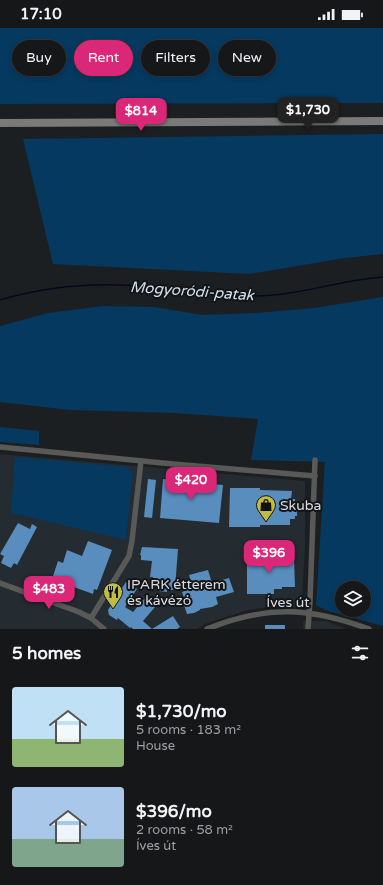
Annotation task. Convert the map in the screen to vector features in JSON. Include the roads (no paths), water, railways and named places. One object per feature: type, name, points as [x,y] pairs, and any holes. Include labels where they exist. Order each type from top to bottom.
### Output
[{"type":"main road","points":[[0,123],[383,121]]},
{"type":"street","points":[[0,447],[315,476]]},
{"type":"street","points":[[308,629],[310,613],[315,460]]},
{"type":"street","points":[[91,618],[129,556],[141,461]]},
{"type":"street","points":[[0,583],[79,612],[91,618],[104,629]]},
{"type":"street","name":"Íves út","points":[[207,629],[240,618],[258,614],[297,611],[347,621],[369,629]]},
{"type":"waterway","name":"Mogyoródi-patak","points":[[0,300],[43,290],[73,286],[102,285],[151,287],[234,295],[268,296],[350,281],[383,277]]},
{"type":"place","name":"Skuba","points":[[266,522]]},
{"type":"place","name":"IPARK étterem és kávézó","points":[[113,609]]}]
